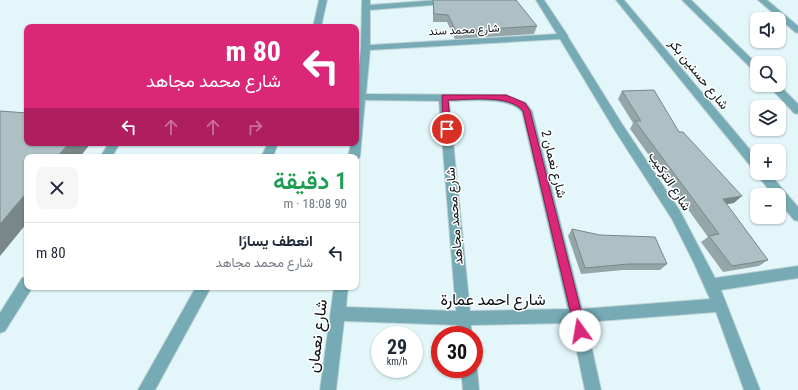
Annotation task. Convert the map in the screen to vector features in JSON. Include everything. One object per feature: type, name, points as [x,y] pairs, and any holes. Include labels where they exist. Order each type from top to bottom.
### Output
[{"type":"street","points":[[318,24],[323,0]]},
{"type":"street","points":[[359,108],[366,48],[366,4],[470,0]]},
{"type":"street","name":"شارع التركيب","points":[[540,0],[564,36],[609,113],[676,215],[712,285],[736,343],[752,390]]},
{"type":"street","name":"شارع حسنين بكر","points":[[620,0],[750,158]]},
{"type":"street","points":[[686,0],[750,62]]},
{"type":"street","points":[[762,0],[798,30]]},
{"type":"street","name":"شارع محمد سند","points":[[366,48],[564,36]]},
{"type":"street","points":[[780,92],[798,110]]},
{"type":"street","name":"شارع نعمان 2","points":[[360,97],[506,98],[522,105],[526,111],[577,316],[593,390]]},
{"type":"street","name":"شارع محمد مجاهد","points":[[444,97],[463,326]]},
{"type":"street","points":[[768,180],[798,216]]},
{"type":"street","points":[[712,285],[798,272]]},
{"type":"street","points":[[0,326],[24,288]]},
{"type":"street","points":[[146,390],[202,290]]},
{"type":"street","name":"شارع نعمان","points":[[328,390],[341,290]]},
{"type":"street","name":"شارع احمد عمارة","points":[[338,314],[462,318],[577,316],[719,305]]},
{"type":"street","points":[[470,378],[471,390]]},
{"type":"building","points":[[433,0],[516,0],[537,26],[456,31],[448,15],[434,14]]},
{"type":"building","points":[[654,90],[679,132],[683,132],[742,196],[723,199],[768,260],[732,266],[709,236],[719,234],[635,121],[641,121],[622,91]]},
{"type":"building","points":[[0,111],[24,113],[24,146],[66,146],[60,154],[24,154],[24,196],[0,224]]},
{"type":"building","points":[[572,229],[600,235],[655,237],[667,264],[629,264],[585,268]]},
{"type":"route","points":[[447,129],[444,97],[506,98],[522,105],[526,111],[580,331]]}]
